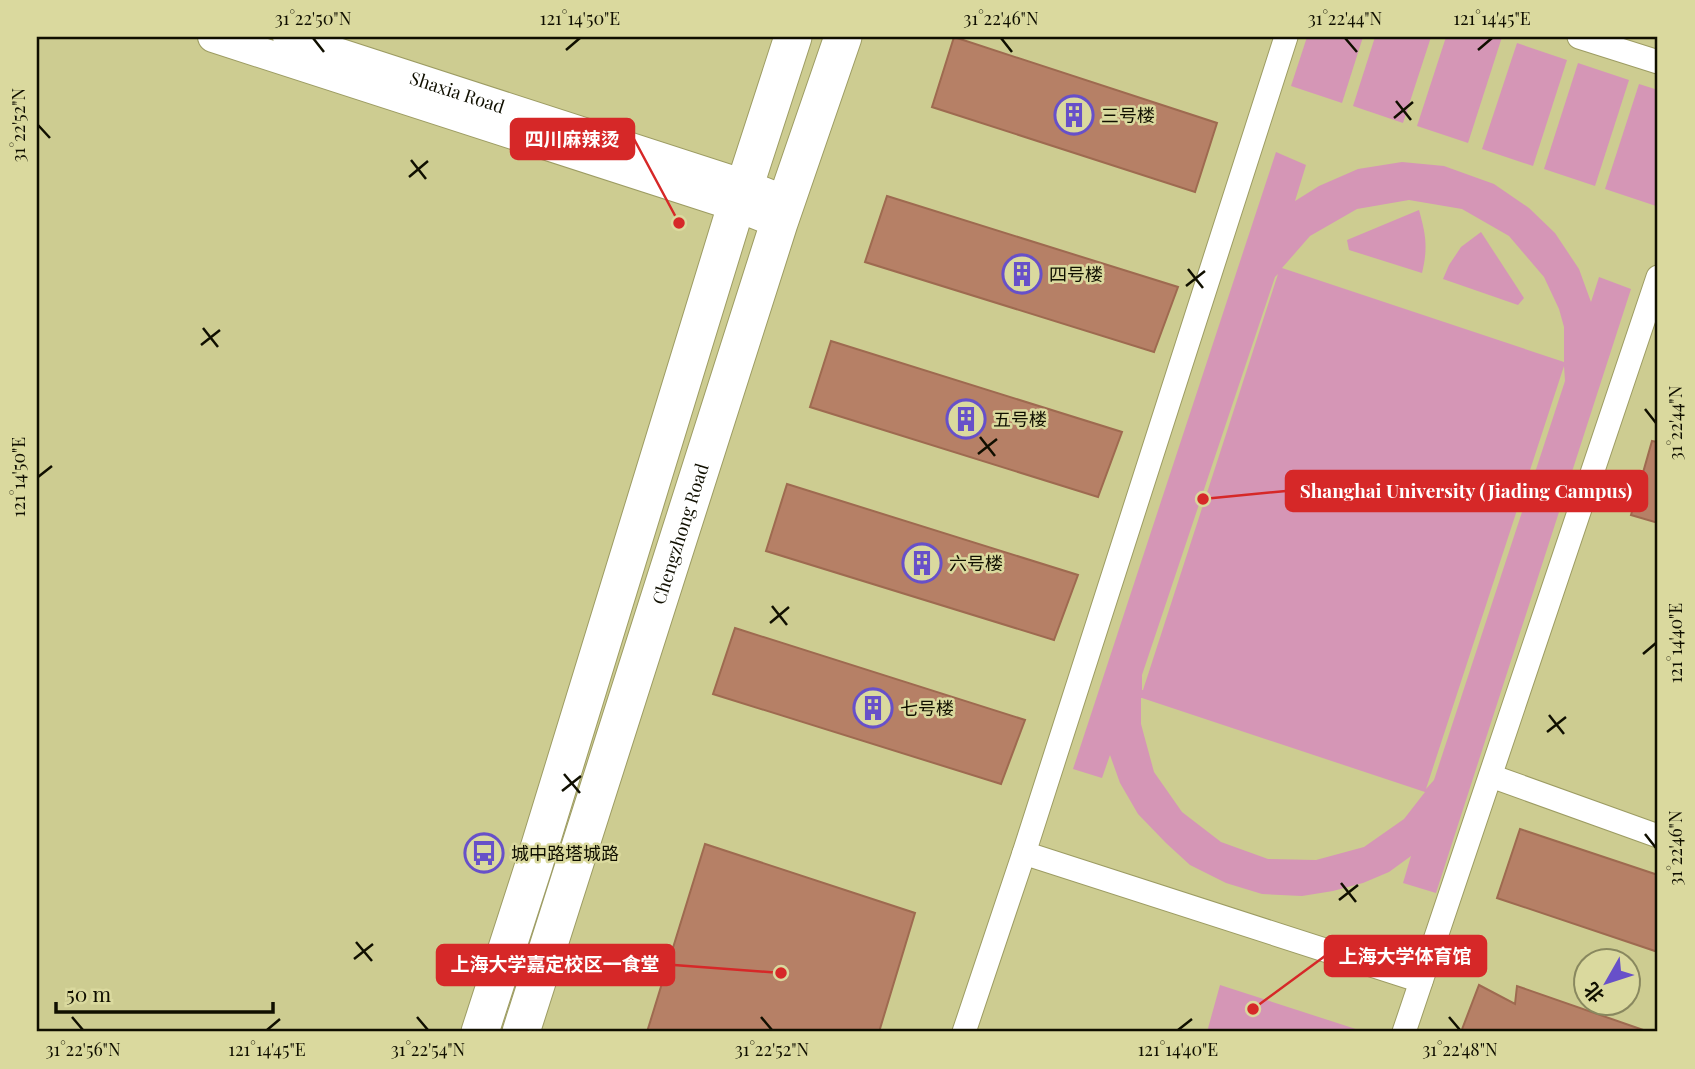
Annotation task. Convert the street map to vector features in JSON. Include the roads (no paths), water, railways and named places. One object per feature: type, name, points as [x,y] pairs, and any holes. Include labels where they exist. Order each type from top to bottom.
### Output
[{"type":"main road","points":[[480,1032],[793,37]]},
{"type":"main road","name":"Chengzhong Road","points":[[522,1032],[784,212],[843,37]]},
{"type":"street","points":[[213,37],[741,196]]},
{"type":"street","name":"Shaxia Road","points":[[288,37],[784,212]]},
{"type":"street","points":[[964,1032],[1286,37]]},
{"type":"street","points":[[1579,37],[1658,62]]},
{"type":"street","points":[[1404,1032],[1658,277]]},
{"type":"street","points":[[1491,776],[1658,836]]},
{"type":"street","points":[[1024,853],[1421,981]]},
{"type":"place","name":"三号楼","points":[[1074,115]]},
{"type":"place","name":"四川麻辣烫","points":[[679,223]]},
{"type":"place","name":"四号楼","points":[[1022,274]]},
{"type":"place","name":"五号楼","points":[[966,419]]},
{"type":"place","name":"Shanghai University (Jiading Campus)","points":[[1203,499]]},
{"type":"place","name":"六号楼","points":[[922,563]]},
{"type":"place","name":"七号楼","points":[[873,708]]},
{"type":"place","name":"城中路塔城路","points":[[484,853]]},
{"type":"place","name":"上海大学嘉定校区一食堂","points":[[781,973]]},
{"type":"place","name":"上海大学体育馆","points":[[1253,1009]]}]
